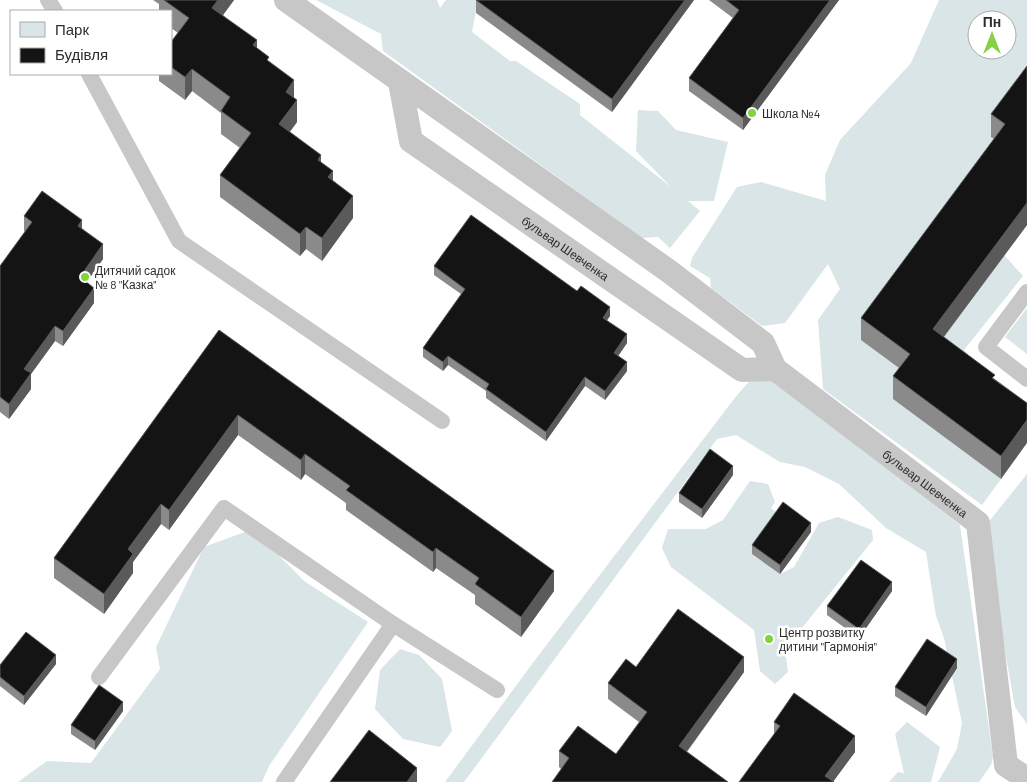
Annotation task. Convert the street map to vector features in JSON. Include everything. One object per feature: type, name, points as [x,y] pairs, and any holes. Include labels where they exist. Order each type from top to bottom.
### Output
[{"type":"street","name":"бульвар Шевченка","points":[[286,0],[709,302],[763,343],[775,369],[978,523],[1010,773],[1027,779]]},
{"type":"street","name":"бульвар Шевченка","points":[[400,82],[411,141],[742,370],[775,369]]},
{"type":"lane","points":[[89,75],[180,241],[442,421]]},
{"type":"lane","points":[[1027,292],[986,347],[1027,379]]},
{"type":"lane","points":[[99,677],[224,508],[393,624],[497,690]]},
{"type":"lane","points":[[284,782],[393,624]]},
{"type":"green space","points":[[316,0],[437,0],[440,8],[446,0],[478,0],[472,32],[510,61],[516,61],[580,104],[580,115],[671,187],[636,151],[638,110],[658,111],[676,130],[728,142],[714,201],[688,201],[700,211],[670,248],[658,237],[642,238],[383,51],[381,34]]},
{"type":"green space","points":[[939,0],[1027,0],[1027,89],[910,376],[893,399],[1001,479],[982,505],[823,389],[818,320],[840,289],[828,264],[785,323],[762,326],[711,288],[710,278],[690,266],[692,258],[737,187],[761,182],[826,201],[825,175],[840,140],[911,63]]},
{"type":"green space","points":[[1004,255],[1023,276],[964,350],[985,374],[930,355]]},
{"type":"green space","points":[[1027,308],[1027,354],[1005,337]]},
{"type":"green space","points":[[769,377],[960,525],[993,757],[991,765],[979,782],[938,782],[957,749],[962,723],[944,638],[936,616],[926,552],[886,528],[839,484],[805,467],[780,462],[736,435],[717,439],[464,782],[445,782],[535,660],[734,399],[752,378]]},
{"type":"green space","points":[[1027,474],[1027,724],[1015,707],[983,529]]},
{"type":"green space","points":[[750,481],[768,484],[775,502],[771,508],[777,513],[780,574],[794,567],[819,523],[838,517],[872,530],[873,540],[797,634],[783,634],[788,672],[775,684],[760,671],[754,630],[671,567],[662,548],[668,529],[706,529],[723,520]]},
{"type":"green space","points":[[253,529],[304,581],[368,622],[269,766],[262,782],[18,782],[47,761],[91,763],[160,669],[156,647],[204,547]]},
{"type":"green space","points":[[400,649],[419,655],[442,679],[452,731],[440,747],[403,739],[375,709],[380,670]]},
{"type":"green space","points":[[907,722],[940,747],[931,782],[889,782],[898,772],[904,773],[895,734]]},
{"type":"building","points":[[164,0],[218,0],[212,8],[257,40],[253,45],[269,57],[267,60],[294,80],[286,92],[297,100],[279,124],[321,155],[318,160],[333,171],[328,177],[353,196],[322,238],[306,227],[300,234],[220,175],[251,133],[221,111],[230,97],[192,69],[185,77],[172,68],[172,41],[189,18]]},
{"type":"building","points":[[476,0],[685,0],[612,99]]},
{"type":"building","points":[[726,0],[830,0],[743,118],[689,78],[739,10]]},
{"type":"building","points":[[1027,66],[1027,203],[933,329],[995,375],[992,378],[1027,403],[1027,420],[1001,456],[893,376],[910,354],[861,318],[1005,124],[991,114]]},
{"type":"building","points":[[42,191],[82,220],[78,226],[103,244],[80,277],[94,288],[63,331],[55,326],[24,369],[31,373],[9,404],[0,397],[0,266],[32,222],[24,216]]},
{"type":"building","points":[[471,215],[577,291],[581,286],[610,307],[603,318],[627,334],[614,353],[627,362],[605,391],[585,377],[546,432],[486,389],[489,384],[448,356],[443,362],[423,348],[465,289],[434,266]]},
{"type":"building","points":[[219,330],[554,571],[521,617],[475,584],[479,578],[436,548],[433,552],[346,490],[350,486],[305,454],[301,460],[238,415],[169,510],[161,504],[128,549],[133,554],[104,594],[54,558]]},
{"type":"building","points":[[710,449],[733,466],[702,509],[679,493]]},
{"type":"building","points":[[783,502],[811,523],[780,565],[752,545]]},
{"type":"building","points":[[861,560],[892,582],[859,629],[827,606]]},
{"type":"building","points":[[678,609],[744,657],[679,746],[728,782],[552,782],[569,758],[559,751],[578,726],[616,754],[647,712],[608,683],[626,659],[636,667]]},
{"type":"building","points":[[26,632],[56,655],[24,696],[0,677],[0,665]]},
{"type":"building","points":[[927,639],[957,659],[926,707],[895,687]]},
{"type":"building","points":[[99,685],[123,702],[95,741],[71,725]]},
{"type":"building","points":[[794,693],[855,736],[825,776],[834,782],[739,782],[780,726],[774,722]]},
{"type":"building","points":[[369,730],[417,768],[407,782],[330,782]]},
{"type":"place","name":"Школа №4","points":[[752,113]]},
{"type":"place","name":"Дитячий садок № 8 \"Казка\"","points":[[85,277]]},
{"type":"place","name":"Центр розвитку дитини \"Гармонія\"","points":[[769,639]]}]
